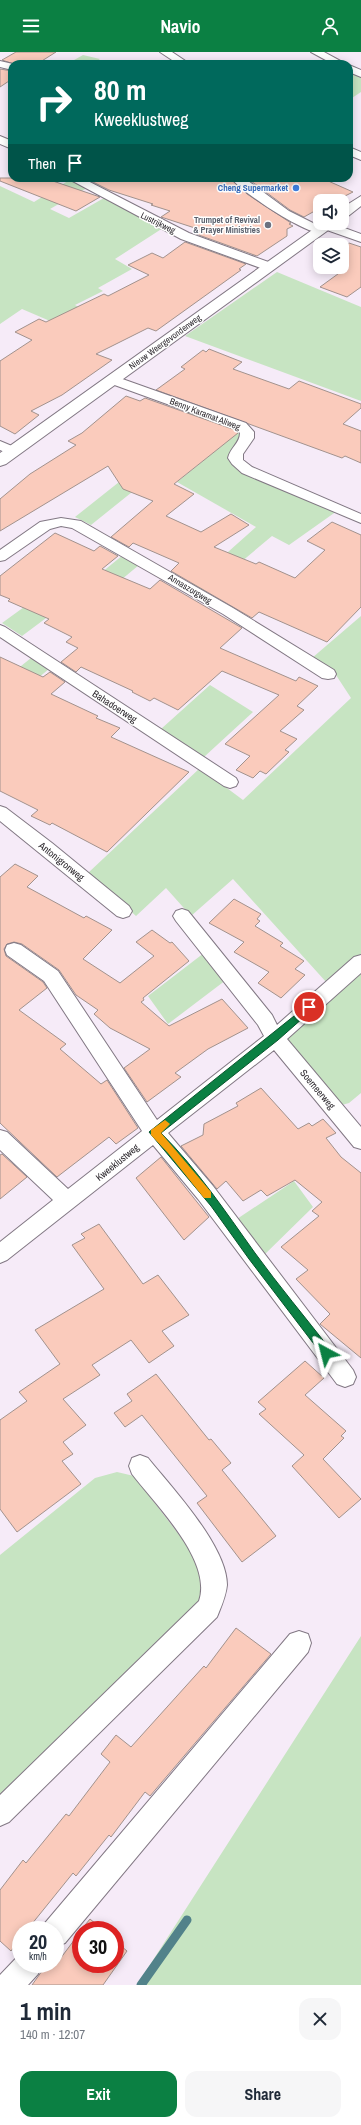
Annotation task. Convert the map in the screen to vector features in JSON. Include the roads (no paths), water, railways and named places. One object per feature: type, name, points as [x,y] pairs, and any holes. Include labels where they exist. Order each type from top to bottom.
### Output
[{"type":"street","points":[[165,52],[178,60]]},
{"type":"street","points":[[316,52],[333,60]]},
{"type":"street","name":"Lustrijkweg","points":[[81,182],[168,228],[270,267]]},
{"type":"street","points":[[242,182],[285,214],[313,222]]},
{"type":"street","points":[[349,209],[361,200]]},
{"type":"street","name":"Nieuw Weergevondenweg","points":[[0,461],[320,230]]},
{"type":"street","points":[[337,230],[361,238]]},
{"type":"street","name":"Benny Karamat Aliweg","points":[[114,380],[240,426],[247,432],[247,438],[236,450],[235,457],[239,464],[361,519]]},
{"type":"street","points":[[0,446],[14,452]]},
{"type":"street","name":"Annaszorgweg","points":[[0,557],[45,525],[62,522],[76,524],[228,611],[328,674]]},
{"type":"street","name":"Bahadoerweg","points":[[0,630],[230,782]]},
{"type":"street","name":"Antonigronweg","points":[[0,812],[46,847],[123,911]]},
{"type":"street","name":"Soemeerweg","points":[[182,916],[265,1020],[275,1038],[361,1141]]},
{"type":"street","points":[[14,950],[51,976],[154,1132],[172,1150],[215,1203],[252,1256],[345,1377]]},
{"type":"street","name":"Kweeklustweg","points":[[0,1254],[275,1038],[361,962]]},
{"type":"street","points":[[0,1138],[68,1202]]},
{"type":"street","points":[[0,1813],[208,1609],[215,1592],[214,1579],[207,1559],[193,1535],[140,1466]]},
{"type":"street","points":[[64,1922],[299,1643]]},
{"type":"street","points":[[10,1985],[20,1973]]},
{"type":"waterway","points":[[141,1985],[187,1920]]},
{"type":"place","name":"Cheng Supermarket","points":[[296,188]]},
{"type":"place","name":"Trumpet of Revival & Prayer Ministries","points":[[268,225]]}]
